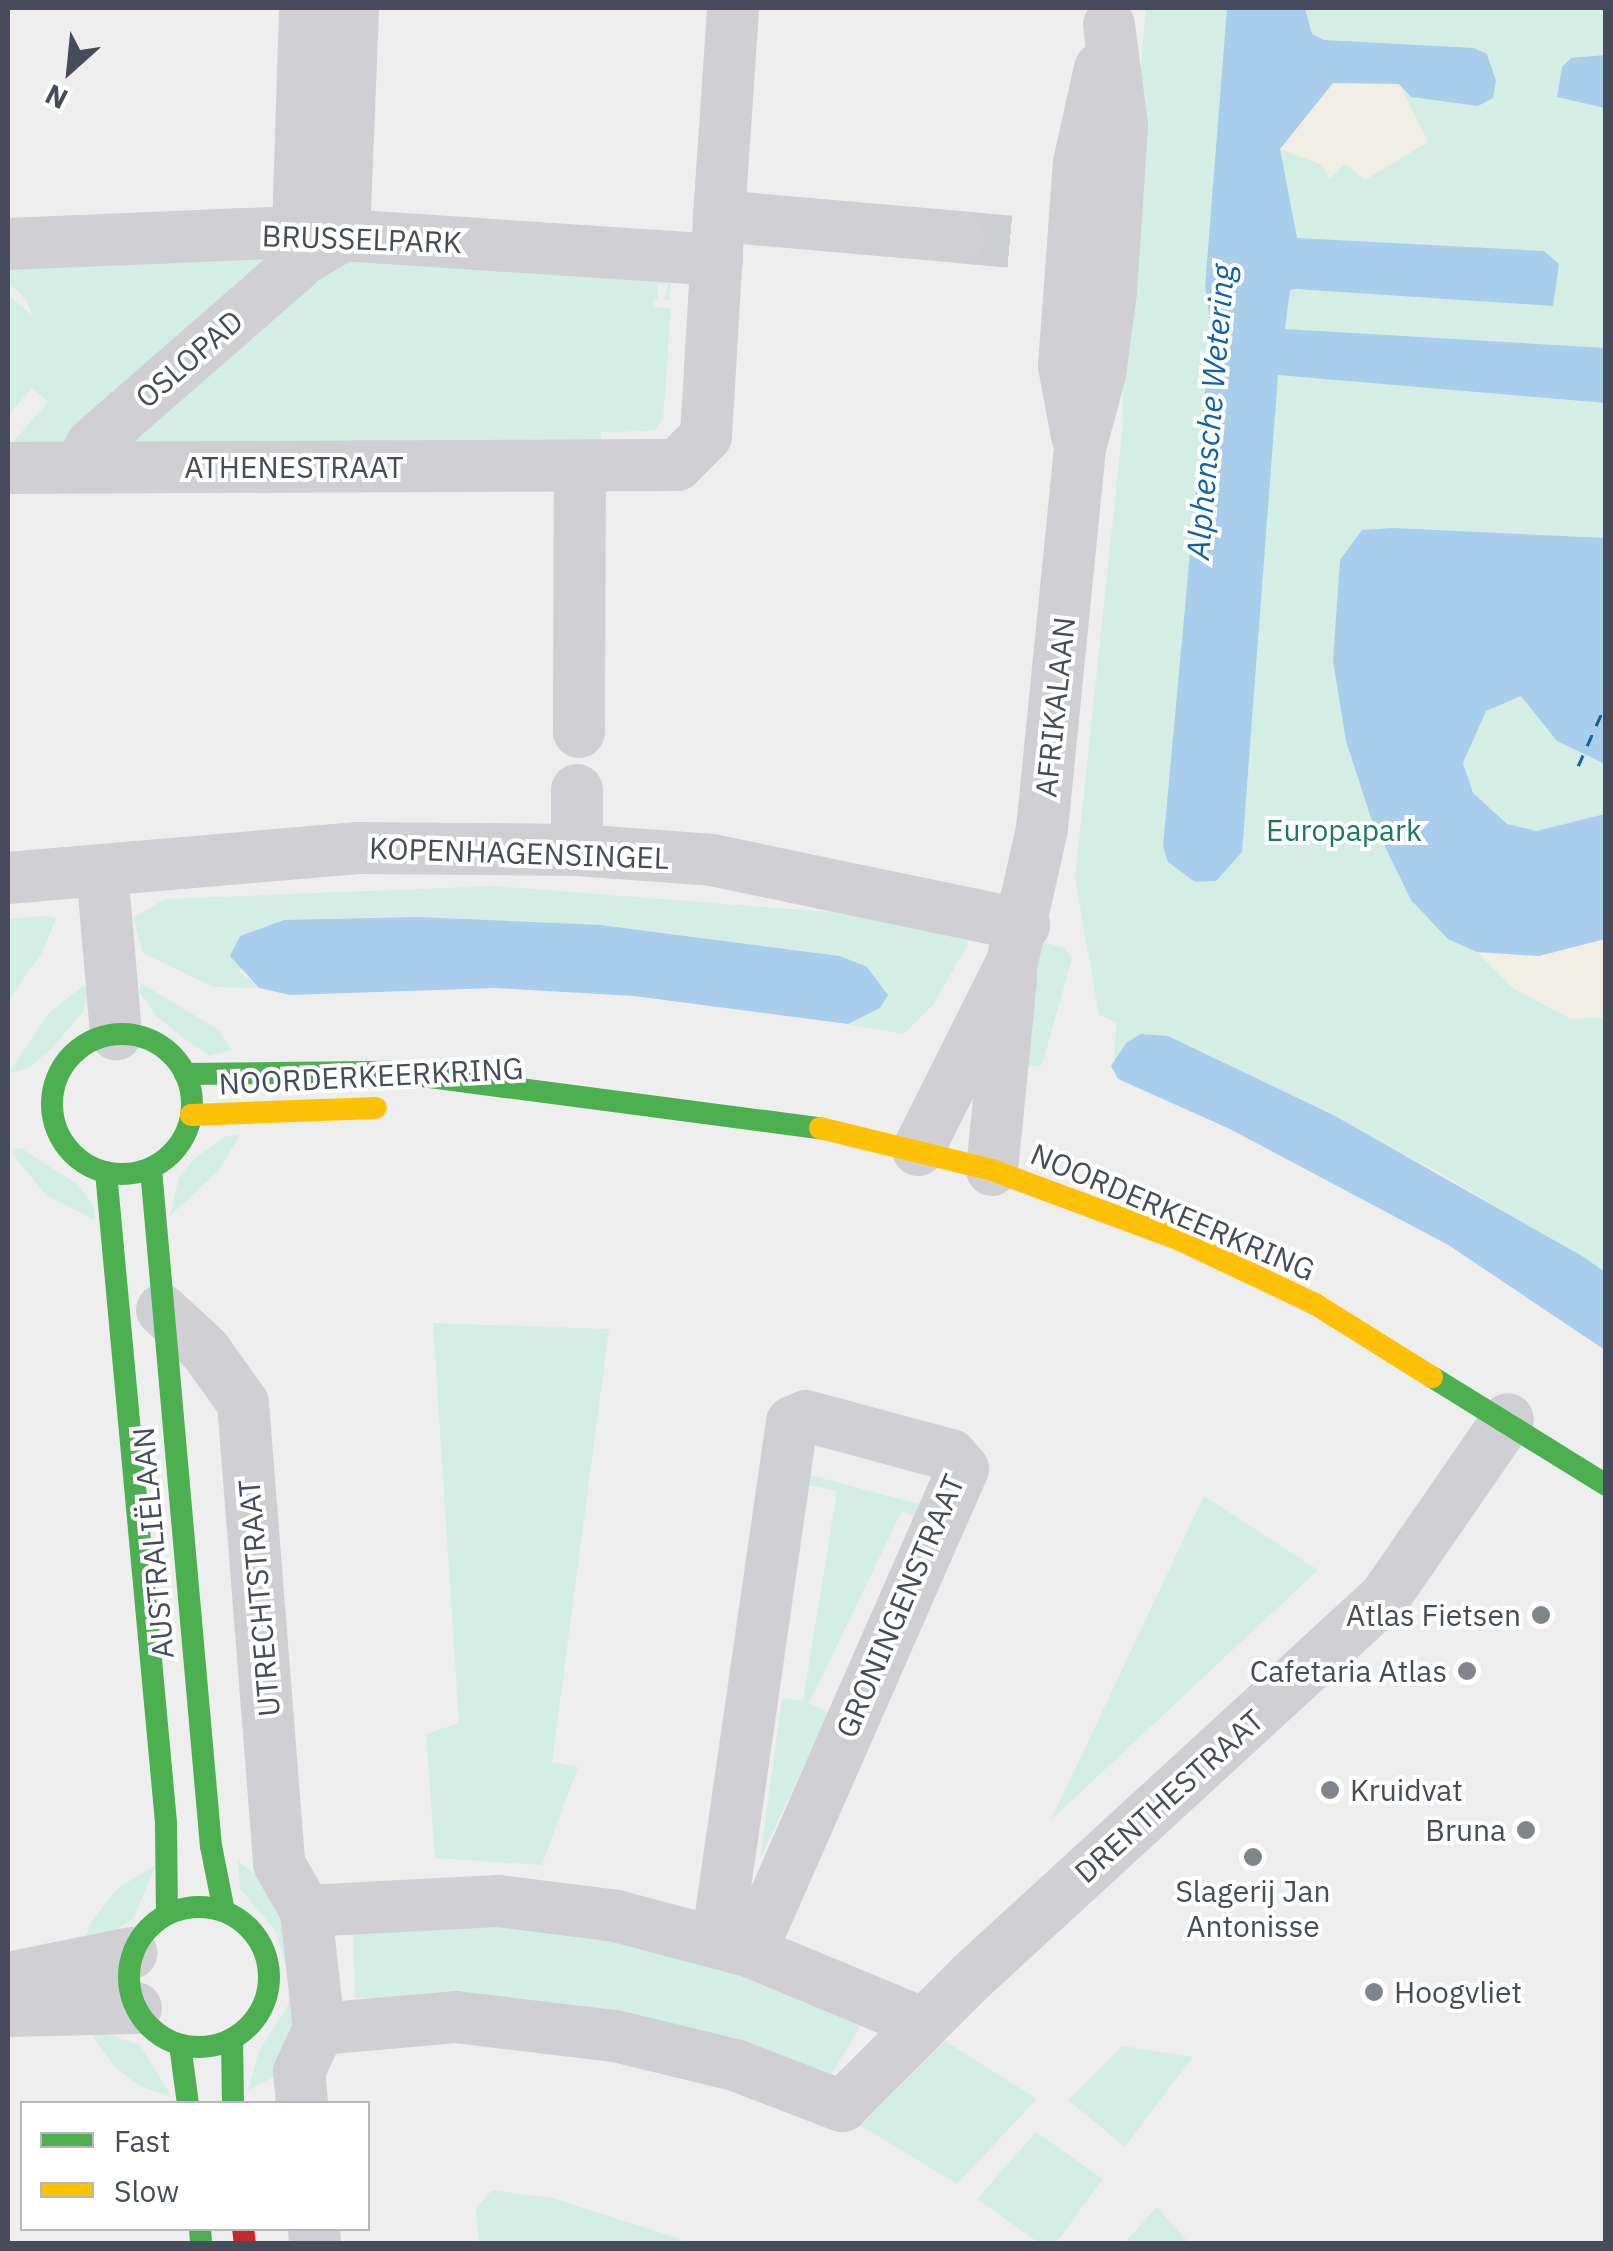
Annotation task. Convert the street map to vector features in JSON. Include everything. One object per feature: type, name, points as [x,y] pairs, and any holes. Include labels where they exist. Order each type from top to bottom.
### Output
[{"type":"street","points":[[305,8],[316,242]]},
{"type":"street","points":[[316,242],[353,8]]},
{"type":"street","name":"ATHENESTRAAT","points":[[8,468],[678,464],[706,436],[733,8]]},
{"type":"street","name":"AFRIKALAAN","points":[[992,1170],[1018,944],[1049,785],[1080,448],[1100,374],[1074,247],[1122,124],[1110,16]]},
{"type":"street","points":[[718,238],[958,237]]},
{"type":"street","name":"BRUSSELPARK","points":[[8,244],[718,238]]},
{"type":"street","name":"OSLOPAD","points":[[80,467],[92,444],[316,242]]},
{"type":"street","points":[[579,732],[580,467]]},
{"type":"street","points":[[577,790],[577,850]]},
{"type":"street","name":"KOPENHAGENSINGEL","points":[[8,878],[358,848],[577,850],[712,860],[1018,944]]},
{"type":"street","points":[[102,870],[116,1034]]},
{"type":"street","name":"AFRIKALAAN","points":[[918,1150],[1018,944]]},
{"type":"street","points":[[116,1034],[157,1044],[185,1074],[191,1115],[182,1142],[150,1168],[106,1172],[72,1154],[58,1133],[55,1082],[78,1049],[116,1034]]},
{"type":"street","name":"NOORDERKEERKRING","points":[[185,1074],[392,1072],[554,1096],[711,1112],[918,1150],[992,1170],[1248,1269],[1508,1419],[1606,1485]]},
{"type":"street","points":[[23,1087],[55,1082]]},
{"type":"street","name":"NOORDERKEERKRING","points":[[446,1104],[554,1096]]},
{"type":"street","name":"NOORDERKEERKRING","points":[[191,1115],[392,1107]]},
{"type":"street","points":[[24,1134],[58,1133]]},
{"type":"street","name":"AUSTRALIËLAAN","points":[[150,1168],[210,1835],[224,1911]]},
{"type":"street","name":"AUSTRALIËLAAN","points":[[106,1172],[166,1823],[167,1914]]},
{"type":"street","name":"UTRECHTSTRAAT","points":[[162,1310],[205,1350],[243,1404],[279,1864],[306,1911]]},
{"type":"street","name":"GRONINGENSTRAAT","points":[[806,1416],[950,1454],[964,1469],[734,1947],[792,1422],[806,1416]]},
{"type":"street","name":"DRENTHESTRAAT","points":[[319,2029],[455,2017],[616,2036],[735,2065],[842,2106],[924,2024],[1385,1597],[1508,1419]]},
{"type":"street","points":[[302,2101],[299,2072],[319,2029],[306,1911],[498,1902],[616,1916],[734,1947],[924,2024]]},
{"type":"street","points":[[195,1906],[224,1911],[256,1934],[270,1972],[261,2011],[232,2039],[180,2045],[154,2031],[136,2008],[128,1981],[132,1953],[146,1930],[167,1914],[195,1906]]},
{"type":"street","points":[[8,1978],[132,1953]]},
{"type":"street","points":[[8,2011],[136,2008]]},
{"type":"street","points":[[232,2039],[233,2101]]},
{"type":"street","points":[[180,2045],[188,2101]]},
{"type":"green space","name":"Europapark","points":[[1146,8],[1605,8],[1605,1272],[1442,1174],[1253,1077],[1146,1034],[1126,1043],[1114,1062],[1116,1022],[1099,1015],[1075,878],[1123,424],[1122,279]]},
{"type":"green space","points":[[294,241],[80,444],[12,443],[48,402],[32,388],[8,415],[8,295],[32,315],[26,299],[8,282],[8,257]]},
{"type":"green space","points":[[327,250],[671,283],[670,300],[664,299],[668,285],[657,284],[658,299],[653,300],[653,307],[671,308],[663,419],[654,431],[601,432],[600,444],[97,453]]},
{"type":"green space","points":[[495,886],[867,915],[965,933],[968,944],[933,1005],[904,1034],[848,1024],[880,1008],[840,956],[601,925],[238,970],[259,988],[213,987],[143,953],[133,918],[165,899]]},
{"type":"green space","points":[[56,918],[43,951],[8,1001],[8,919]]},
{"type":"green space","points":[[1041,942],[1063,947],[1072,958],[1042,1065],[1023,1068],[1021,1041]]},
{"type":"green space","points":[[141,983],[219,1030],[232,1050],[209,1056],[185,1039],[156,1016],[139,992]]},
{"type":"green space","points":[[83,986],[89,987],[83,1012],[30,1067],[8,1074],[49,1013]]},
{"type":"green space","points":[[240,1135],[219,1170],[170,1216],[179,1177],[194,1159],[226,1136]]},
{"type":"green space","points":[[21,1148],[78,1185],[93,1204],[95,1220],[46,1195],[14,1156],[12,1149]]},
{"type":"green space","points":[[433,1323],[609,1329],[552,1762],[578,1767],[542,1865],[435,1858],[426,1734],[459,1723]]},
{"type":"green space","points":[[799,1472],[940,1510],[931,1524],[902,1511],[809,1703],[829,1713],[760,1859],[782,1698],[803,1701],[837,1491],[808,1485]]},
{"type":"green space","points":[[1204,1496],[1318,1570],[1051,1820]]},
{"type":"green space","points":[[238,1861],[277,1892],[300,2027],[274,2077],[248,2090],[259,2051],[288,2005],[291,1983],[275,1930],[240,1889]]},
{"type":"green space","points":[[156,1865],[133,1919],[81,1950],[91,1922],[118,1888]]},
{"type":"green space","points":[[505,1927],[627,1942],[746,1972],[866,2017],[828,2080],[538,2003],[355,1998],[353,1931]]},
{"type":"green space","points":[[87,2028],[140,2045],[172,2097],[142,2087],[116,2069]]},
{"type":"green space","points":[[945,2041],[1037,2099],[957,2184],[860,2125]]},
{"type":"green space","points":[[1122,2046],[1193,2057],[1125,2147],[1068,2100]]},
{"type":"green space","points":[[1036,2132],[1103,2179],[1056,2243],[1039,2243],[977,2199]]},
{"type":"green space","points":[[492,2190],[552,2198],[693,2243],[479,2243],[476,2208]]},
{"type":"green space","points":[[1157,2207],[1189,2243],[1124,2243]]},
{"type":"sand","points":[[1333,83],[1399,84],[1428,142],[1365,180],[1345,164],[1330,179],[1322,165],[1280,149]]},
{"type":"sand","points":[[1605,938],[1605,1017],[1571,1019],[1514,989],[1477,952],[1539,956]]},
{"type":"water","name":"Alphensche Wetering","points":[[1227,8],[1305,8],[1312,34],[1324,40],[1474,48],[1487,54],[1496,81],[1493,98],[1478,106],[1411,97],[1399,84],[1333,83],[1280,149],[1297,238],[1544,251],[1559,264],[1553,306],[1296,289],[1290,290],[1285,329],[1605,348],[1606,403],[1278,375],[1242,852],[1216,881],[1195,882],[1168,862],[1163,846],[1211,326],[1205,287]]},
{"type":"water","points":[[1605,55],[1605,108],[1557,97],[1562,67],[1571,58]]},
{"type":"water","points":[[1393,528],[1605,538],[1605,764],[1557,741],[1521,696],[1486,711],[1463,763],[1473,793],[1507,824],[1537,831],[1605,814],[1605,939],[1539,956],[1477,952],[1448,939],[1411,900],[1371,818],[1346,741],[1333,661],[1340,560],[1362,530]]},
{"type":"water","points":[[418,917],[601,925],[840,956],[867,967],[888,995],[880,1008],[848,1024],[634,996],[495,988],[290,995],[259,988],[230,956],[240,936],[284,920]]},
{"type":"water","points":[[1141,1034],[1168,1036],[1335,1116],[1582,1256],[1605,1272],[1605,1350],[1450,1246],[1230,1129],[1118,1079],[1111,1066],[1126,1043]]},
{"type":"ferry route","points":[[1578,766],[1606,703]]},
{"type":"tunnel","points":[[958,237],[1035,244]]},
{"type":"traffic: fast","points":[[122,1034],[149,1039],[172,1054],[187,1077],[192,1104],[187,1131],[172,1154],[149,1169],[122,1174],[95,1169],[72,1154],[57,1131],[52,1104],[57,1077],[72,1054],[95,1039],[122,1034]]},
{"type":"traffic: fast","points":[[185,1074],[392,1072],[820,1128]]},
{"type":"traffic: fast","points":[[151,1169],[211,1846],[224,1911]]},
{"type":"traffic: fast","points":[[106,1172],[166,1823],[167,1914]]},
{"type":"traffic: fast","points":[[1432,1377],[1606,1485]]},
{"type":"traffic: fast","points":[[199,1907],[226,1912],[249,1927],[264,1950],[269,1977],[264,2004],[249,2027],[226,2042],[199,2047],[172,2042],[149,2027],[134,2004],[129,1977],[134,1950],[149,1927],[172,1912],[199,1907]]},
{"type":"traffic: fast","points":[[232,2039],[233,2101]]},
{"type":"traffic: fast","points":[[180,2045],[188,2101]]},
{"type":"traffic: fast","points":[[200,2231],[201,2244]]},
{"type":"traffic: slow","points":[[191,1115],[376,1108]]},
{"type":"traffic: slow","points":[[820,1128],[992,1170],[1178,1239],[1315,1304],[1432,1377]]},
{"type":"traffic: jam","points":[[243,2231],[245,2244]]},
{"type":"place","name":"Atlas Fietsen","points":[[1541,1615]]},
{"type":"place","name":"Cafetaria Atlas","points":[[1467,1671]]},
{"type":"place","name":"Kruidvat","points":[[1330,1790]]},
{"type":"place","name":"Bruna","points":[[1526,1830]]},
{"type":"place","name":"Slagerij Jan Antonisse","points":[[1253,1857]]},
{"type":"place","name":"Hoogvliet","points":[[1374,1992]]}]
